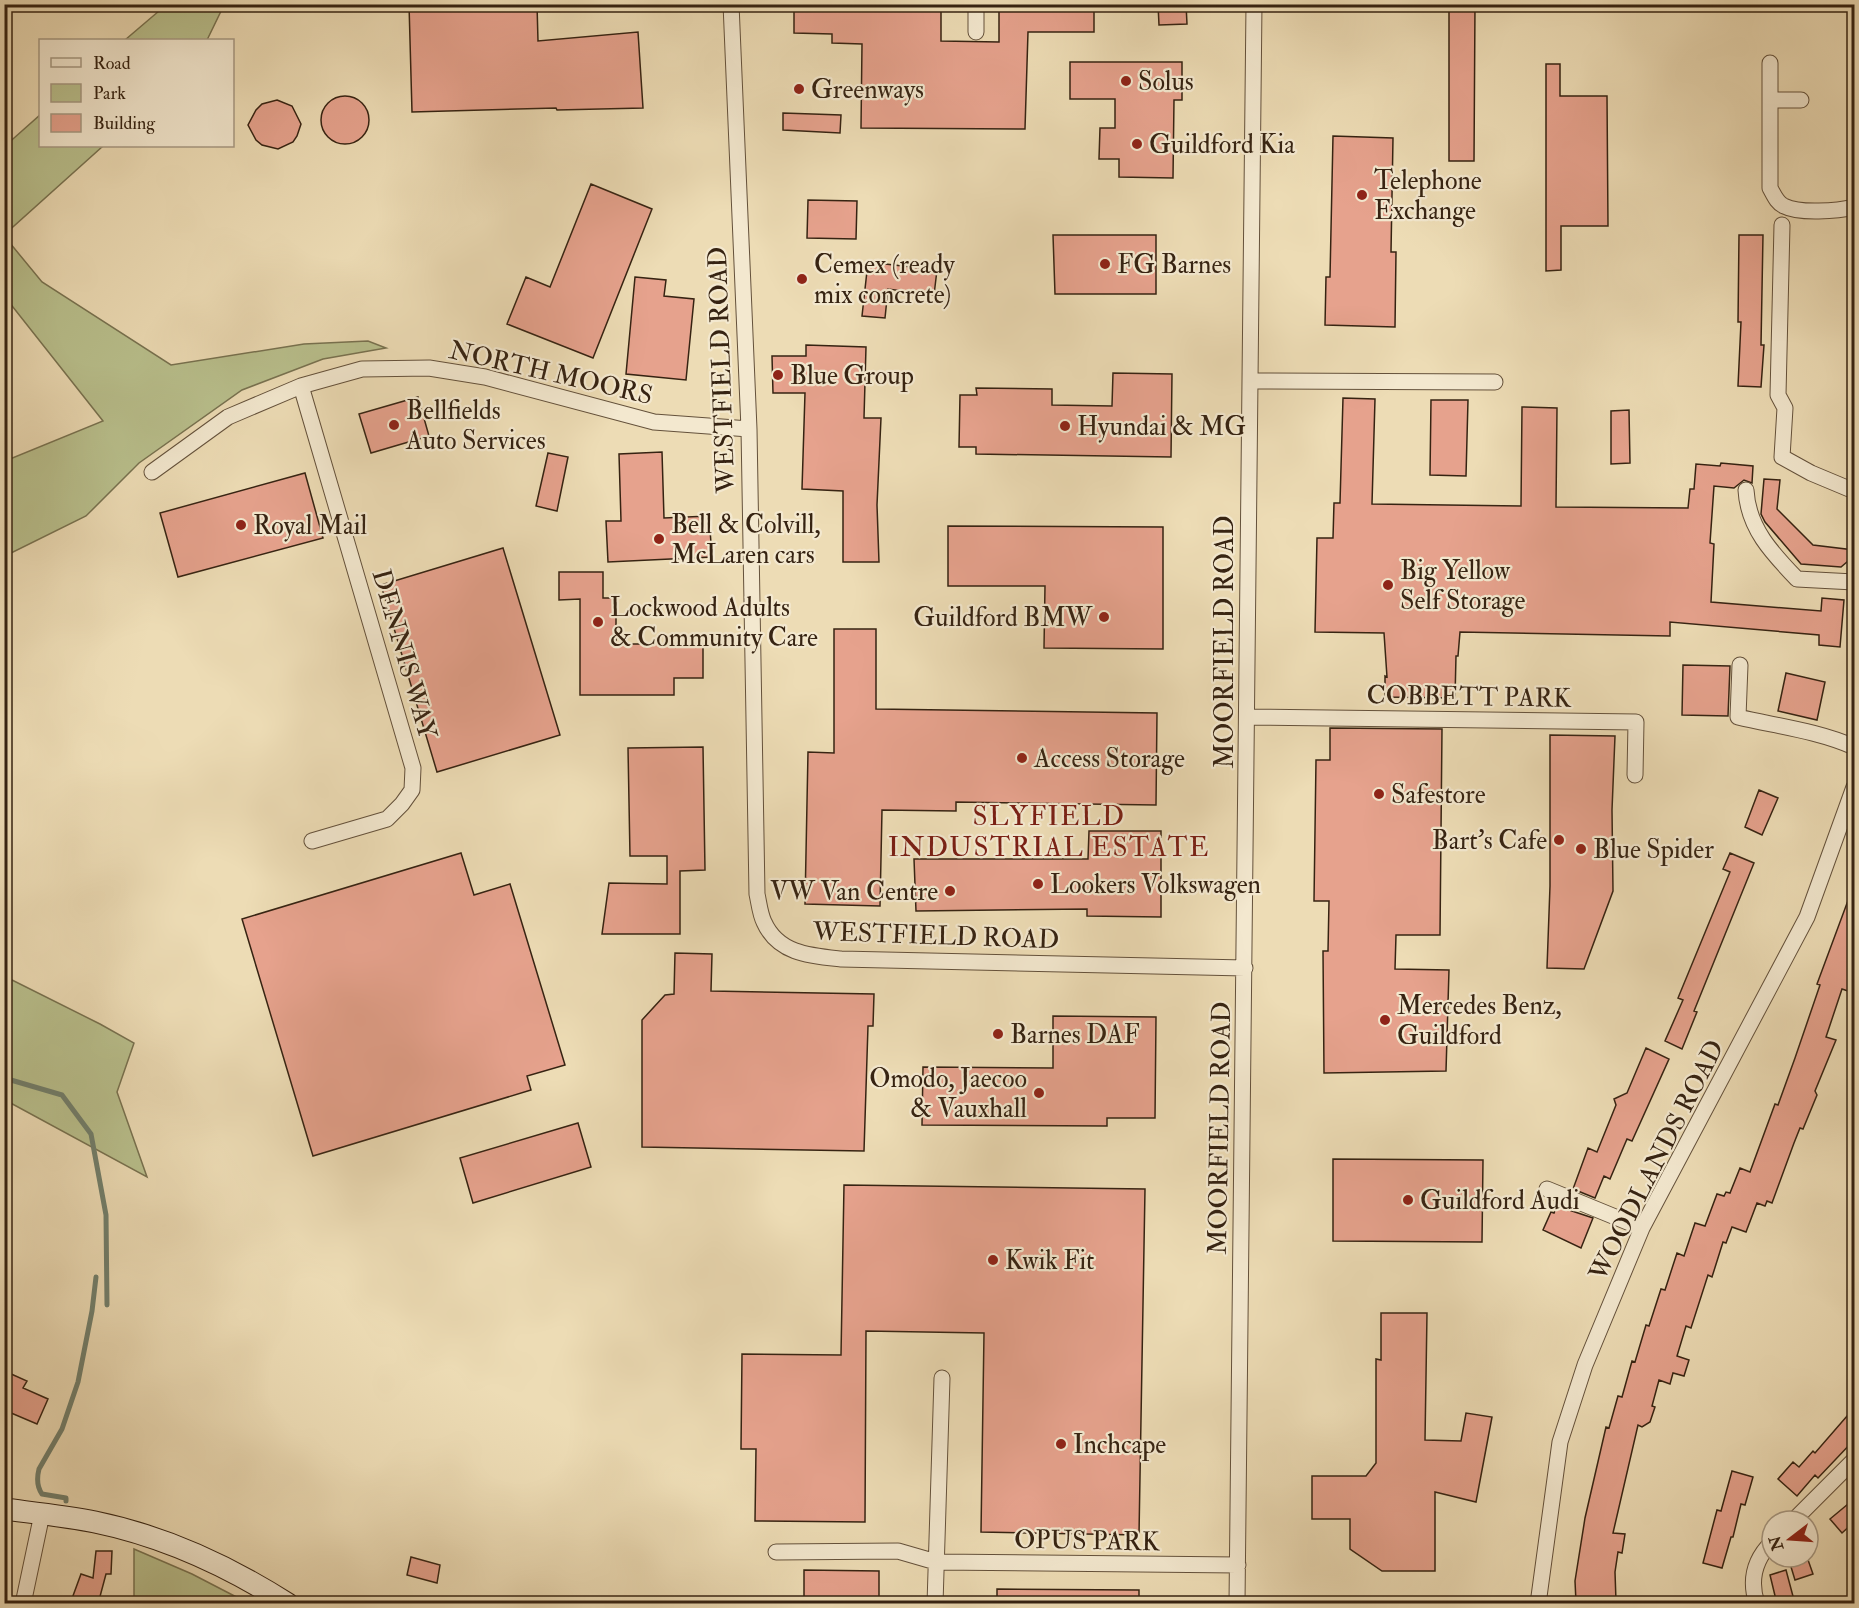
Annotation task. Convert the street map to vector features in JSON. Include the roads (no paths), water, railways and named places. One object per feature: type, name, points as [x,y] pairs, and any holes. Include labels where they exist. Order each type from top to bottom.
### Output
[{"type":"street","name":"WESTFIELD ROAD","points":[[731,4],[749,429],[757,894],[764,922],[777,941],[801,955],[861,961],[1245,969]]},
{"type":"street","points":[[976,4],[976,32]]},
{"type":"street","name":"MOORFIELD ROAD","points":[[1237,1604],[1254,4]]},
{"type":"street","points":[[1770,63],[1770,188],[1776,200],[1784,206],[1798,209],[1842,210],[1854,207]]},
{"type":"street","points":[[1770,100],[1801,100]]},
{"type":"street","points":[[1782,225],[1778,394],[1785,408],[1782,457],[1811,473],[1854,491]]},
{"type":"street","name":"NORTH MOORS","points":[[152,472],[228,417],[301,386],[362,369],[429,368],[485,377],[654,422],[749,429]]},
{"type":"street","points":[[1251,381],[1495,382]]},
{"type":"street","name":"DENNIS WAY","points":[[301,386],[413,768],[411,790],[402,804],[387,819],[312,841]]},
{"type":"street","points":[[1746,490],[1751,519],[1761,538],[1797,579],[1854,582]]},
{"type":"street","points":[[1740,665],[1738,717],[1814,734],[1854,747]]},
{"type":"street","name":"COBBETT PARK","points":[[1247,717],[1636,722],[1635,775]]},
{"type":"street","name":"WOODLANDS ROAD","points":[[1538,1604],[1560,1442],[1585,1365],[1642,1228],[1807,917],[1854,787]]},
{"type":"street","points":[[1547,1188],[1642,1228]]},
{"type":"street","points":[[935,1604],[942,1378]]},
{"type":"street","points":[[1805,1509],[1854,1460]]},
{"type":"street","points":[[4,1509],[97,1522],[176,1547],[259,1585],[288,1604]]},
{"type":"street","points":[[23,1604],[42,1514]]},
{"type":"street","name":"OPUS PARK","points":[[776,1552],[898,1551],[936,1562],[1238,1565]]},
{"type":"street","points":[[1757,1604],[1754,1594],[1754,1569],[1760,1558]]},
{"type":"waterway","points":[[4,1078],[62,1095],[91,1134],[106,1215],[107,1305]]},
{"type":"waterway","points":[[66,1501],[66,1498],[42,1494],[38,1485],[38,1472],[62,1429],[78,1382],[92,1311],[96,1277]]},
{"type":"place","name":"Solus","points":[[1126,81]]},
{"type":"place","name":"Greenways","points":[[799,89]]},
{"type":"place","name":"Guildford Kia","points":[[1137,144]]},
{"type":"place","name":"Telephone Exchange","points":[[1362,195]]},
{"type":"place","name":"FG Barnes","points":[[1105,264]]},
{"type":"place","name":"Cemex (ready mix concrete)","points":[[802,279]]},
{"type":"place","name":"Blue Group","points":[[778,375]]},
{"type":"place","name":"Bellfields Auto Services","points":[[394,425]]},
{"type":"place","name":"Hyundai & MG","points":[[1065,426]]},
{"type":"place","name":"Royal Mail","points":[[241,525]]},
{"type":"place","name":"Bell & Colvill, McLaren cars","points":[[659,539]]},
{"type":"place","name":"Big Yellow Self Storage","points":[[1388,585]]},
{"type":"place","name":"Guildford BMW","points":[[1104,617]]},
{"type":"place","name":"Lockwood Adults & Community Care","points":[[598,622]]},
{"type":"place","name":"Access Storage","points":[[1022,758]]},
{"type":"place","name":"Safestore","points":[[1379,794]]},
{"type":"place","name":"Bart's Cafe","points":[[1559,840]]},
{"type":"place","name":"Blue Spider","points":[[1581,849]]},
{"type":"place","name":"Lookers Volkswagen","points":[[1038,884]]},
{"type":"place","name":"VW Van Centre","points":[[950,891]]},
{"type":"place","name":"Mercedes Benz, Guildford","points":[[1385,1020]]},
{"type":"place","name":"Barnes DAF","points":[[998,1034]]},
{"type":"place","name":"Omodo, Jaecoo & Vauxhall","points":[[1039,1093]]},
{"type":"place","name":"Guildford Audi","points":[[1408,1200]]},
{"type":"place","name":"Kwik Fit","points":[[993,1260]]},
{"type":"place","name":"Inchcape","points":[[1061,1444]]},
{"type":"district","name":"SLYFIELD INDUSTRIAL ESTATE","points":[[1049,832]]}]
